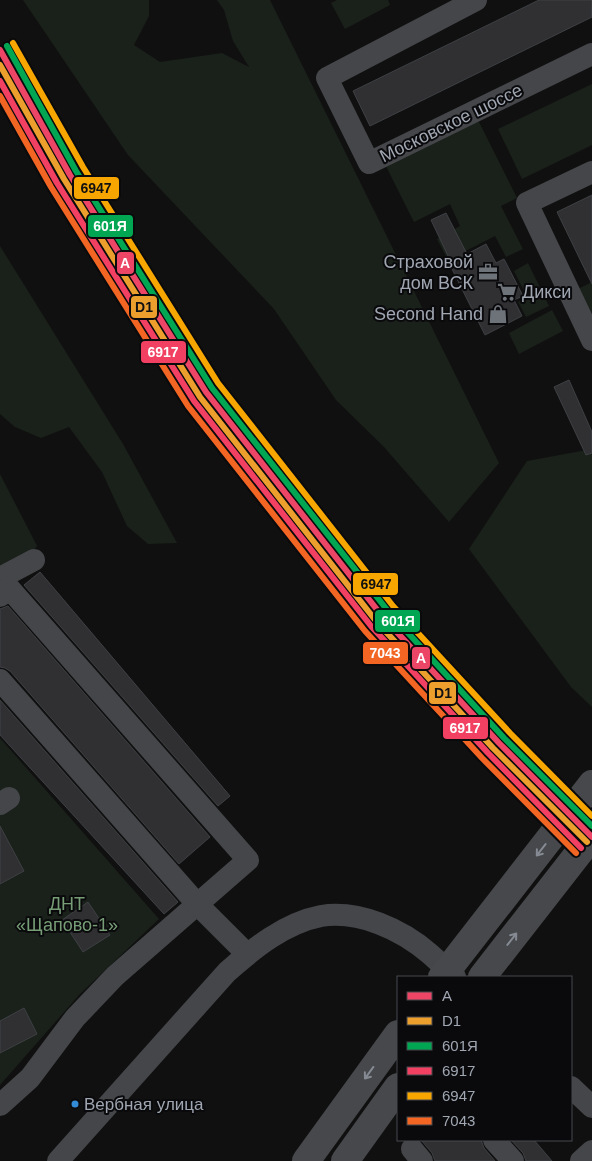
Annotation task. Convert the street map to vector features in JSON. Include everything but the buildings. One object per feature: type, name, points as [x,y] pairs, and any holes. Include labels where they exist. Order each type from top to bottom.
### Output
[{"type":"main road","points":[[443,976],[592,784]]},
{"type":"main road","points":[[483,976],[592,836]]},
{"type":"main road","points":[[310,1155],[397,1035]]},
{"type":"main road","points":[[345,1161],[397,1087]]},
{"type":"street","name":"Московское шоссе","points":[[476,0],[327,78],[368,163],[592,54]]},
{"type":"street","points":[[592,172],[527,203],[592,340]]},
{"type":"street","points":[[0,578],[34,560]]},
{"type":"street","points":[[0,596],[9,588],[248,860],[115,976],[75,1018],[30,1078],[0,1105]]},
{"type":"street","points":[[0,680],[198,905],[247,954]]},
{"type":"street","points":[[58,1161],[202,998],[247,954],[268,939],[292,926],[321,916],[350,916],[377,922],[405,936],[429,953],[454,976]]},
{"type":"street","points":[[572,1088],[592,1107]]},
{"type":"street","points":[[495,1141],[512,1161]]},
{"type":"street","points":[[581,1161],[592,1151]]},
{"type":"green space","points":[[23,0],[149,0],[149,16],[134,45],[160,62],[222,53],[249,67],[233,41],[224,10],[217,0],[270,0],[499,463],[449,522],[384,447],[336,400],[274,309],[128,155]]},
{"type":"green space","points":[[337,0],[388,0],[390,5],[345,29],[331,3]]},
{"type":"green space","points":[[592,84],[592,145],[522,179],[498,129]]},
{"type":"green space","points":[[477,118],[517,198],[501,206],[523,249],[506,257],[495,236],[448,260],[437,239],[460,226],[450,204],[414,222],[385,164]]},
{"type":"green space","points":[[0,246],[123,444],[177,543],[148,544],[127,526],[102,472],[69,427],[41,438],[15,427],[0,414]]},
{"type":"green space","points":[[528,263],[549,306],[526,317],[518,302],[527,297],[514,271]]},
{"type":"green space","points":[[592,282],[592,320],[578,289]]},
{"type":"green space","points":[[552,310],[563,331],[519,354],[509,333]]},
{"type":"green space","points":[[592,449],[592,707],[571,687],[469,549],[527,461]]},
{"type":"green space","points":[[0,474],[37,546],[0,591]]},
{"type":"green space","name":"ДНТ «Щапово-1»","points":[[0,738],[159,919],[80,994],[0,1085]]},
{"type":"transit line","name":"6947","points":[[13,43],[83,167],[218,383],[393,606],[510,733],[592,816]]},
{"type":"transit line","name":"601Я","points":[[7,46],[76,171],[212,388],[388,611],[504,738],[592,826]]},
{"type":"transit line","name":"A","points":[[0,50],[70,175],[206,392],[382,616],[499,743],[592,837]]},
{"type":"transit line","name":"D1","points":[[0,65],[64,179],[200,397],[376,621],[493,748],[587,842]]},
{"type":"transit line","name":"6917","points":[[0,81],[57,183],[194,401],[371,626],[488,753],[581,848]]},
{"type":"transit line","name":"7043","points":[[0,96],[51,187],[188,406],[365,631],[482,758],[576,853]]},
{"type":"place","name":"Страховой дом ВСК","points":[[488,272]]},
{"type":"place","name":"Дикси","points":[[507,292]]},
{"type":"place","name":"Second Hand","points":[[498,314]]},
{"type":"place","name":"Вербная улица","points":[[75,1104]]}]
